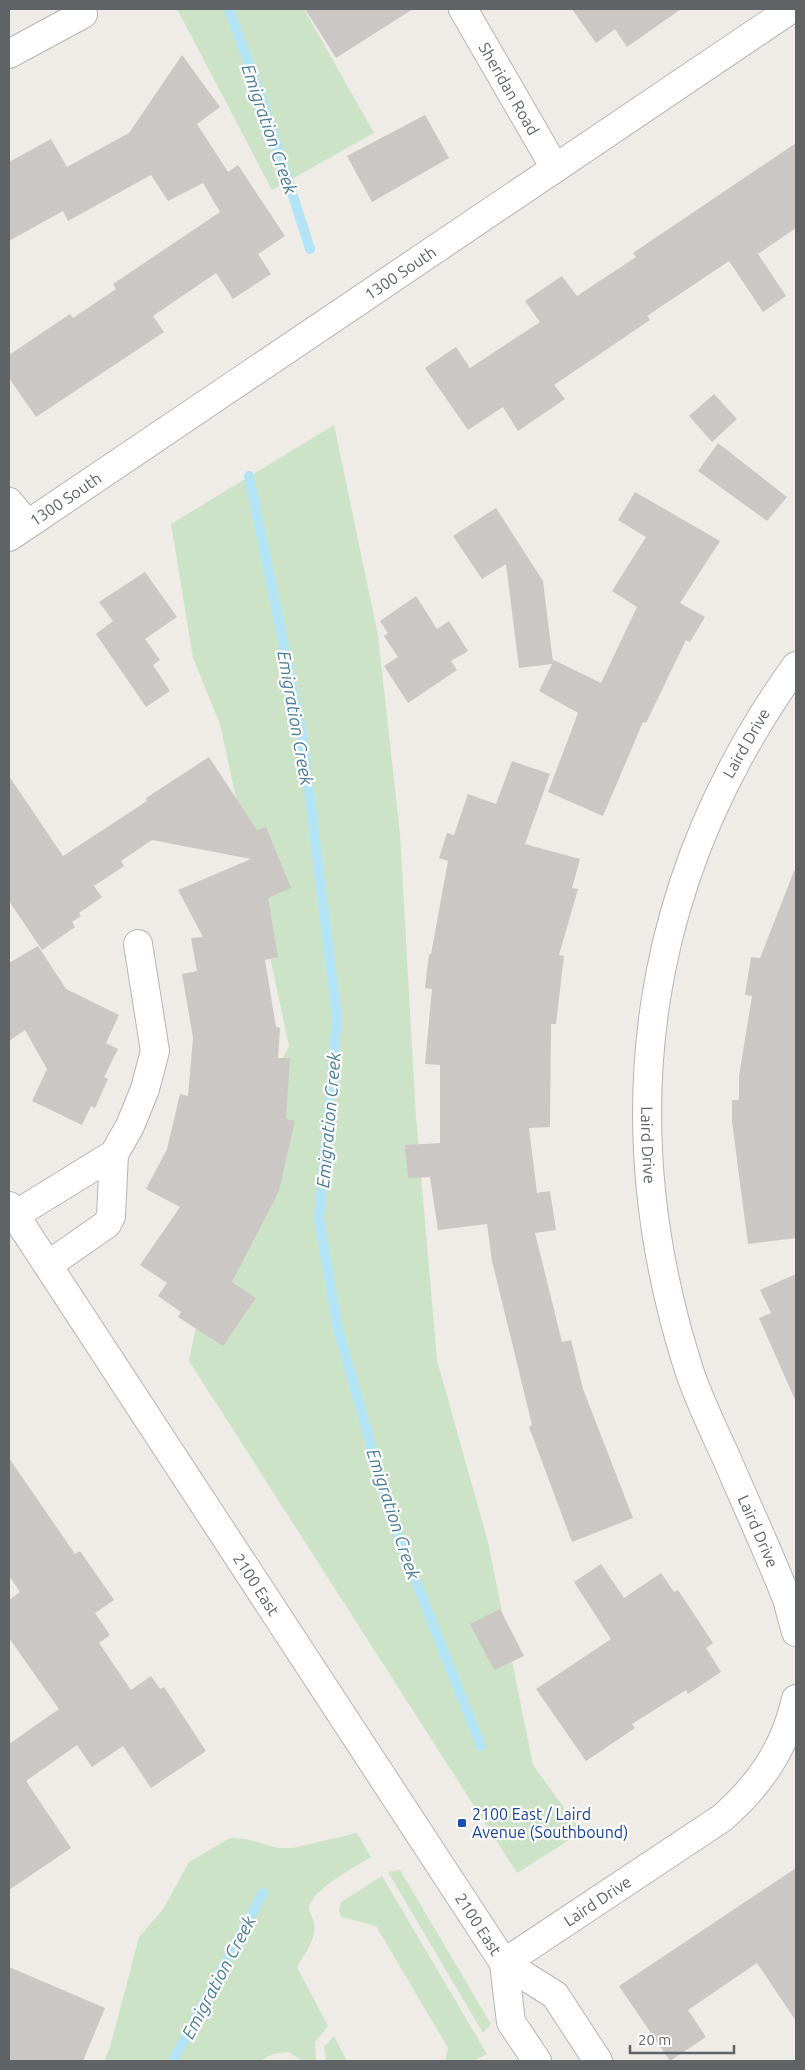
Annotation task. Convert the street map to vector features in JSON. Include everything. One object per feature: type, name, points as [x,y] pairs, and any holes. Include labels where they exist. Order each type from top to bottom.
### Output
[{"type":"street","name":"Sheridan Road","points":[[463,9],[555,168]]},
{"type":"street","name":"1300 South","points":[[18,530],[791,9]]},
{"type":"street","points":[[9,54],[83,14]]},
{"type":"street","points":[[9,502],[18,530]]},
{"type":"street","name":"Laird Drive","points":[[796,666],[745,742],[724,782],[685,875],[671,922],[660,974],[652,1024],[647,1096],[648,1173],[662,1273],[690,1371],[788,1599],[796,1632]]},
{"type":"street","points":[[48,1265],[107,1224],[113,1206],[111,1184],[114,1154],[130,1126],[145,1089],[155,1051],[138,944]]},
{"type":"street","points":[[12,1211],[114,1154]]},
{"type":"street","name":"2100 East","points":[[12,1211],[504,1963],[555,1995],[598,2061]]},
{"type":"street","name":"Laird Drive","points":[[504,1963],[722,1818],[744,1799],[780,1750],[791,1722],[796,1699]]},
{"type":"street","name":"2100 East","points":[[504,1963],[511,2022],[537,2061]]},
{"type":"green space","points":[[177,9],[304,9],[374,133],[272,190]]},
{"type":"green space","points":[[334,425],[378,635],[400,834],[416,1117],[437,1360],[488,1542],[533,1765],[582,1832],[517,1873],[189,1361],[228,1164],[289,1046],[220,724],[193,658],[171,524]]},
{"type":"green space","points":[[357,1833],[371,1857],[325,1887],[311,1902],[309,1909],[314,1922],[313,1936],[297,1967],[328,2026],[315,2042],[316,2061],[303,2061],[288,2052],[273,2054],[260,2061],[104,2061],[110,2047],[139,1937],[163,1909],[189,1862],[230,1838],[246,1839],[278,1848],[293,1848]]},
{"type":"green space","points":[[400,1870],[491,2024],[483,2033],[388,1872]]},
{"type":"green space","points":[[382,1876],[487,2054],[473,2061],[445,2061],[448,2048],[376,1926],[341,1917],[339,1911],[341,1902]]},
{"type":"green space","points":[[334,2036],[347,2061],[326,2061],[324,2047]]},
{"type":"building","points":[[305,9],[413,9],[336,58]]},
{"type":"building","points":[[572,9],[681,9],[627,47],[615,29],[596,43]]},
{"type":"building","points":[[182,55],[220,107],[197,124],[228,172],[238,165],[285,236],[258,254],[271,274],[233,299],[216,273],[153,316],[164,332],[36,417],[9,378],[9,355],[70,314],[73,318],[116,289],[113,284],[220,212],[203,183],[168,201],[151,175],[68,221],[63,211],[9,241],[9,162],[51,139],[67,167],[129,133]]},
{"type":"building","points":[[425,115],[449,158],[372,202],[347,156]]},
{"type":"building","points":[[796,143],[796,228],[758,254],[786,296],[763,312],[729,261],[647,316],[650,320],[554,385],[565,399],[518,431],[503,407],[468,430],[425,368],[456,347],[470,368],[540,322],[525,301],[562,276],[577,296],[636,257],[633,253]]},
{"type":"building","points":[[714,394],[737,419],[712,442],[689,416]]},
{"type":"building","points":[[718,443],[787,497],[767,521],[698,471]]},
{"type":"building","points":[[635,492],[720,541],[680,603],[705,617],[690,642],[686,640],[646,723],[643,722],[603,816],[548,792],[578,713],[539,691],[552,664],[519,668],[506,564],[482,579],[453,536],[496,508],[543,581],[553,662],[554,660],[601,683],[637,607],[612,591],[646,537],[618,520]]},
{"type":"building","points":[[145,572],[177,617],[145,639],[160,660],[153,665],[170,691],[146,707],[96,634],[113,621],[99,602]]},
{"type":"building","points":[[416,596],[437,629],[449,621],[468,651],[451,661],[457,670],[408,703],[384,666],[398,657],[384,636],[388,633],[380,621]]},
{"type":"building","points":[[209,757],[257,830],[266,827],[291,888],[268,898],[278,957],[265,960],[276,1027],[280,1028],[278,1058],[290,1058],[286,1119],[295,1121],[279,1191],[232,1282],[256,1298],[223,1346],[178,1317],[181,1312],[158,1296],[167,1283],[140,1265],[180,1207],[146,1189],[167,1149],[180,1094],[188,1096],[193,1038],[182,974],[197,971],[191,938],[203,937],[178,890],[251,859],[152,840],[121,861],[124,866],[94,886],[102,897],[79,913],[81,916],[72,922],[75,927],[42,950],[9,901],[9,776],[63,856],[147,801],[146,798]]},
{"type":"building","points":[[512,761],[550,774],[525,844],[580,859],[572,888],[578,889],[559,955],[564,956],[556,1024],[551,1024],[550,1127],[529,1128],[537,1193],[550,1191],[556,1230],[535,1233],[562,1342],[571,1340],[583,1389],[633,1518],[572,1542],[529,1427],[532,1425],[492,1261],[487,1224],[438,1230],[430,1177],[408,1178],[405,1145],[440,1143],[440,1065],[425,1064],[432,989],[425,988],[429,954],[431,954],[448,861],[439,858],[447,833],[454,835],[468,794],[496,804]]},
{"type":"building","points":[[794,871],[796,871],[796,1238],[748,1244],[732,1122],[732,1100],[739,1100],[739,1076],[752,996],[745,995],[751,957],[760,958]]},
{"type":"building","points":[[38,946],[66,989],[119,1015],[106,1043],[118,1049],[104,1077],[108,1079],[95,1108],[91,1106],[82,1125],[32,1101],[47,1069],[25,1030],[9,1041],[9,963]]},
{"type":"building","points":[[796,1274],[796,1402],[759,1318],[771,1313],[760,1290]]},
{"type":"building","points":[[9,1458],[75,1554],[80,1551],[114,1600],[95,1613],[110,1635],[99,1643],[131,1690],[151,1676],[160,1689],[164,1687],[206,1751],[151,1788],[123,1746],[92,1767],[77,1745],[26,1781],[71,1848],[9,1890],[9,1744],[59,1709],[9,1638],[9,1600],[20,1592],[9,1576]]},
{"type":"building","points":[[601,1564],[624,1598],[661,1573],[674,1592],[678,1590],[713,1643],[706,1648],[721,1672],[688,1694],[686,1690],[632,1724],[635,1728],[586,1761],[536,1689],[611,1639],[574,1582]]},
{"type":"building","points":[[500,1609],[524,1656],[494,1670],[470,1624]]},
{"type":"building","points":[[796,1868],[796,2021],[757,1963],[688,2010],[706,2037],[670,2061],[619,1986]]},
{"type":"building","points":[[9,1967],[105,2008],[83,2061],[9,2061]]},
{"type":"waterway","name":"Emigration Creek","points":[[229,9],[265,108],[310,249]]},
{"type":"waterway","name":"Emigration Creek","points":[[249,476],[302,734],[337,1018],[319,1219],[338,1329],[393,1523],[481,1746]]},
{"type":"waterway","name":"Emigration Creek","points":[[173,2061],[263,1893]]},
{"type":"place","name":"2100 East / Laird Avenue (Southbound)","points":[[462,1823]]}]
